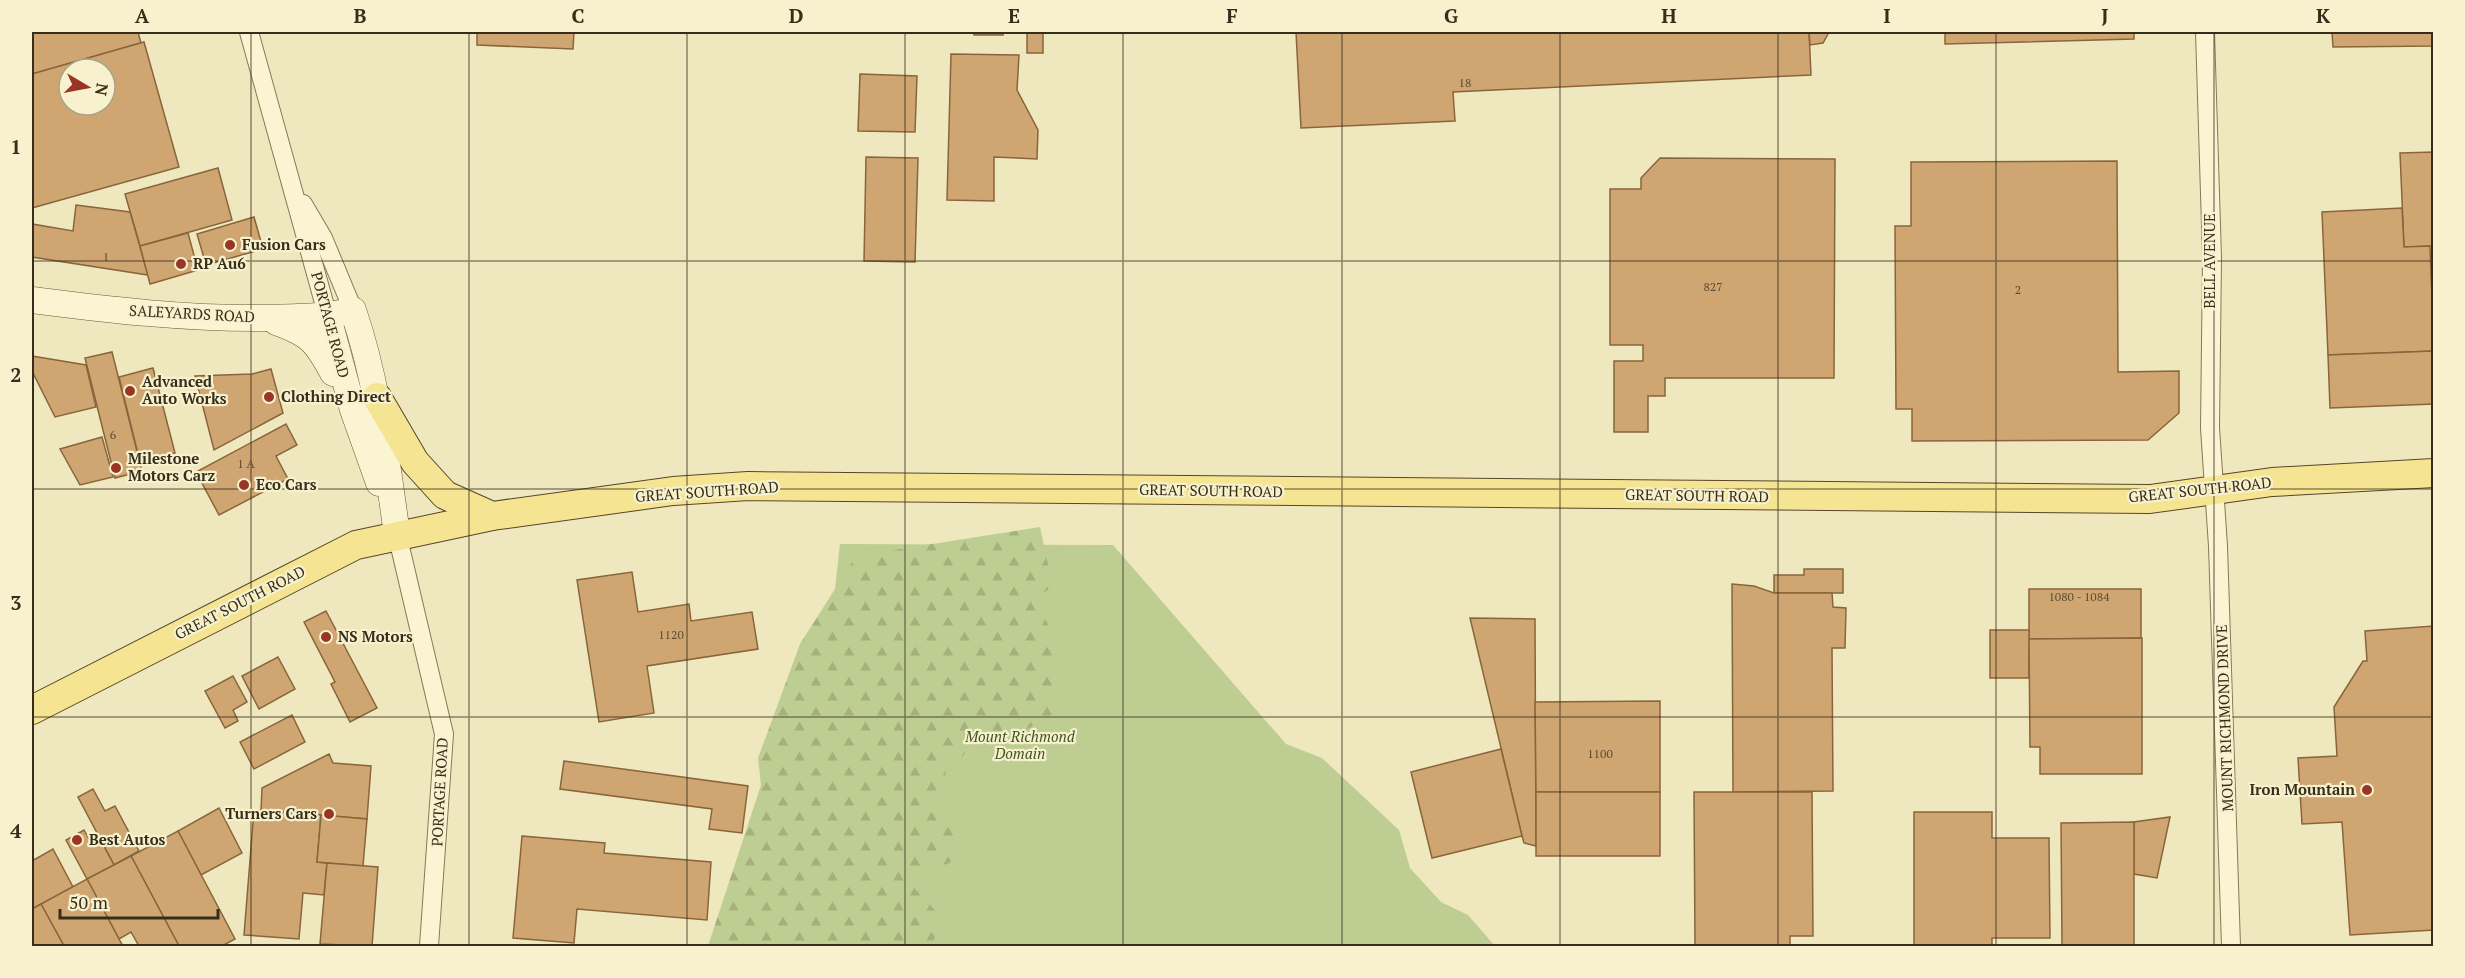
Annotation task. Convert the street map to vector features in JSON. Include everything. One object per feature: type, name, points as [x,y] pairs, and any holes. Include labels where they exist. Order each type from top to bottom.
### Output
[{"type":"main road","name":"SALEYARDS ROAD","points":[[32,300],[174,316],[328,317],[353,310]]},
{"type":"main road","name":"PORTAGE ROAD","points":[[353,310],[367,351],[365,404]]},
{"type":"main road","name":"PORTAGE ROAD","points":[[328,317],[365,404],[397,534]]},
{"type":"main road","points":[[265,318],[305,333],[318,344],[365,404],[445,495],[492,516]]},
{"type":"main road","name":"GREAT SOUTH ROAD","points":[[32,710],[344,549],[397,534],[492,516],[662,493],[748,486],[2150,499],[2336,476],[2433,473]]},
{"type":"street","name":"PORTAGE ROAD","points":[[249,32],[328,317]]},
{"type":"street","name":"BELL AVENUE","points":[[2205,32],[2212,258],[2208,374],[2213,490]]},
{"type":"street","name":"PORTAGE ROAD","points":[[289,182],[323,238],[353,310]]},
{"type":"street","name":"MOUNT RICHMOND DRIVE","points":[[2213,490],[2224,683],[2231,946]]},
{"type":"street","name":"PORTAGE ROAD","points":[[397,534],[444,734],[429,946]]},
{"type":"green space","points":[[1040,527],[1053,588],[1035,596],[1054,642],[1058,668],[1051,717],[1004,741],[972,730],[964,755],[946,768],[941,819],[957,838],[950,863],[904,877],[945,921],[930,946],[708,946],[761,785],[758,758],[800,644],[856,556]]},
{"type":"green space","name":"Mount Richmond Domain","points":[[840,544],[1113,545],[1286,744],[1322,758],[1399,830],[1410,868],[1441,902],[1468,915],[1495,946],[795,946]]},
{"type":"building","points":[[32,32],[138,32],[141,43],[92,57],[57,57],[57,67],[32,74]]},
{"type":"building","points":[[477,32],[574,32],[573,49],[477,45]]},
{"type":"building","points":[[974,32],[1003,32],[1003,35],[974,35]]},
{"type":"building","points":[[1027,32],[1043,32],[1043,53],[1027,53]]},
{"type":"building","points":[[1296,32],[1809,32],[1811,75],[1453,92],[1455,121],[1301,128]]},
{"type":"building","points":[[1809,32],[1827,32],[1828,34],[1823,43],[1810,45]]},
{"type":"building","points":[[1945,32],[2134,32],[2134,39],[1945,44]]},
{"type":"building","points":[[2332,32],[2434,32],[2434,46],[2333,47]]},
{"type":"building","points":[[144,42],[179,167],[32,208],[32,74],[57,67],[57,117],[117,117],[117,57],[92,57]]},
{"type":"building","points":[[951,54],[1019,55],[1017,90],[1038,130],[1037,159],[994,157],[994,201],[947,200]]},
{"type":"building","points":[[860,74],[917,76],[915,132],[858,131]]},
{"type":"building","points":[[2434,152],[2434,246],[2404,247],[2400,153]]},
{"type":"building","points":[[866,157],[918,158],[915,262],[864,261]]},
{"type":"building","points":[[1660,158],[1835,159],[1834,378],[1665,378],[1665,396],[1648,396],[1648,432],[1614,432],[1614,361],[1643,361],[1643,345],[1610,345],[1610,189],[1641,189],[1641,178]]},
{"type":"building","points":[[2117,161],[2118,372],[2179,371],[2179,413],[2148,440],[1912,441],[1912,409],[1896,409],[1895,226],[1911,226],[1911,162]]},
{"type":"building","points":[[218,168],[232,220],[140,246],[125,194]]},
{"type":"building","points":[[76,205],[130,212],[148,275],[32,257],[32,224],[73,231]]},
{"type":"building","points":[[2402,208],[2404,247],[2430,246],[2434,351],[2328,355],[2322,212]]},
{"type":"building","points":[[254,217],[263,249],[206,265],[197,234]]},
{"type":"building","points":[[188,233],[198,270],[150,284],[140,246]]},
{"type":"building","points":[[2434,351],[2434,404],[2330,408],[2328,355]]},
{"type":"building","points":[[112,352],[142,471],[115,478],[85,358]]},
{"type":"building","points":[[32,356],[86,365],[96,407],[55,417],[32,371]]},
{"type":"building","points":[[153,368],[175,453],[140,462],[119,377]]},
{"type":"building","points":[[271,369],[283,413],[214,450],[195,376],[252,374]]},
{"type":"building","points":[[286,424],[297,445],[276,456],[288,479],[219,515],[196,472]]},
{"type":"building","points":[[102,437],[113,477],[80,485],[60,449]]},
{"type":"building","points":[[1804,569],[1843,569],[1843,593],[1774,593],[1774,575],[1804,575]]},
{"type":"building","points":[[632,572],[638,612],[689,604],[691,621],[752,612],[758,649],[647,666],[654,713],[599,722],[577,580]]},
{"type":"building","points":[[1732,584],[1754,586],[1774,593],[1832,593],[1833,607],[1846,608],[1845,648],[1832,648],[1833,791],[1733,792]]},
{"type":"building","points":[[2029,589],[2141,589],[2141,638],[2029,639]]},
{"type":"building","points":[[326,611],[377,708],[350,722],[331,684],[335,682],[304,622]]},
{"type":"building","points":[[1470,618],[1535,619],[1536,846],[1524,843]]},
{"type":"building","name":"Iron Mountain","points":[[2434,626],[2434,930],[2350,935],[2342,822],[2302,824],[2298,758],[2337,756],[2334,707],[2363,661],[2367,661],[2365,631]]},
{"type":"building","points":[[1990,630],[2029,630],[2029,678],[1990,678]]},
{"type":"building","points":[[2142,638],[2142,774],[2040,774],[2040,747],[2030,747],[2029,639]]},
{"type":"building","points":[[278,657],[295,689],[259,709],[242,676]]},
{"type":"building","points":[[233,676],[247,702],[233,710],[238,721],[225,728],[205,691]]},
{"type":"building","points":[[1660,701],[1660,792],[1536,792],[1535,702]]},
{"type":"building","points":[[292,715],[305,742],[254,769],[240,742]]},
{"type":"building","points":[[1501,749],[1522,836],[1432,858],[1411,772]]},
{"type":"building","points":[[329,754],[333,763],[371,766],[367,819],[261,810],[262,788]]},
{"type":"building","points":[[564,761],[748,786],[742,833],[709,829],[712,809],[560,789]]},
{"type":"building","points":[[93,789],[105,811],[115,806],[139,851],[114,865],[78,797]]},
{"type":"building","points":[[1536,792],[1660,792],[1660,856],[1536,856]]},
{"type":"building","points":[[1694,792],[1812,792],[1813,936],[1790,936],[1790,946],[1695,946]]},
{"type":"building","points":[[219,808],[242,853],[201,875],[178,831]]},
{"type":"building","points":[[254,810],[321,815],[317,862],[327,863],[324,895],[303,893],[299,939],[244,935]]},
{"type":"building","points":[[1914,812],[1992,812],[1992,838],[2049,838],[2050,938],[1992,938],[1992,946],[1914,946]]},
{"type":"building","points":[[321,815],[367,819],[363,866],[317,862]]},
{"type":"building","points":[[2170,817],[2157,878],[2134,874],[2134,822]]},
{"type":"building","points":[[2134,822],[2134,946],[2062,946],[2061,823]]},
{"type":"building","points":[[84,830],[92,844],[100,839],[114,865],[87,879],[66,840]]},
{"type":"building","points":[[178,831],[235,939],[222,946],[179,946],[131,856]]},
{"type":"building","points":[[522,836],[605,843],[604,853],[711,862],[707,920],[577,909],[574,943],[513,938]]},
{"type":"building","points":[[53,849],[73,887],[32,909],[32,861]]},
{"type":"building","points":[[131,856],[179,946],[139,946],[131,932],[119,939],[87,879]]},
{"type":"building","points":[[327,863],[378,867],[372,946],[320,944]]},
{"type":"building","points":[[87,879],[123,946],[64,946],[41,904]]},
{"type":"building","points":[[41,904],[64,946],[32,946],[32,909]]},
{"type":"place","name":"Fusion Cars","points":[[230,245]]},
{"type":"place","name":"RP Au6","points":[[181,264]]},
{"type":"place","name":"Advanced Auto Works","points":[[130,391]]},
{"type":"place","name":"Clothing Direct","points":[[269,397]]},
{"type":"place","name":"Milestone Motors Carz","points":[[116,468]]},
{"type":"place","name":"Eco Cars","points":[[244,485]]},
{"type":"place","name":"NS Motors","points":[[326,637]]},
{"type":"place","name":"Iron Mountain","points":[[2367,790]]},
{"type":"place","name":"Turners Cars","points":[[329,814]]},
{"type":"place","name":"Best Autos","points":[[77,840]]}]
